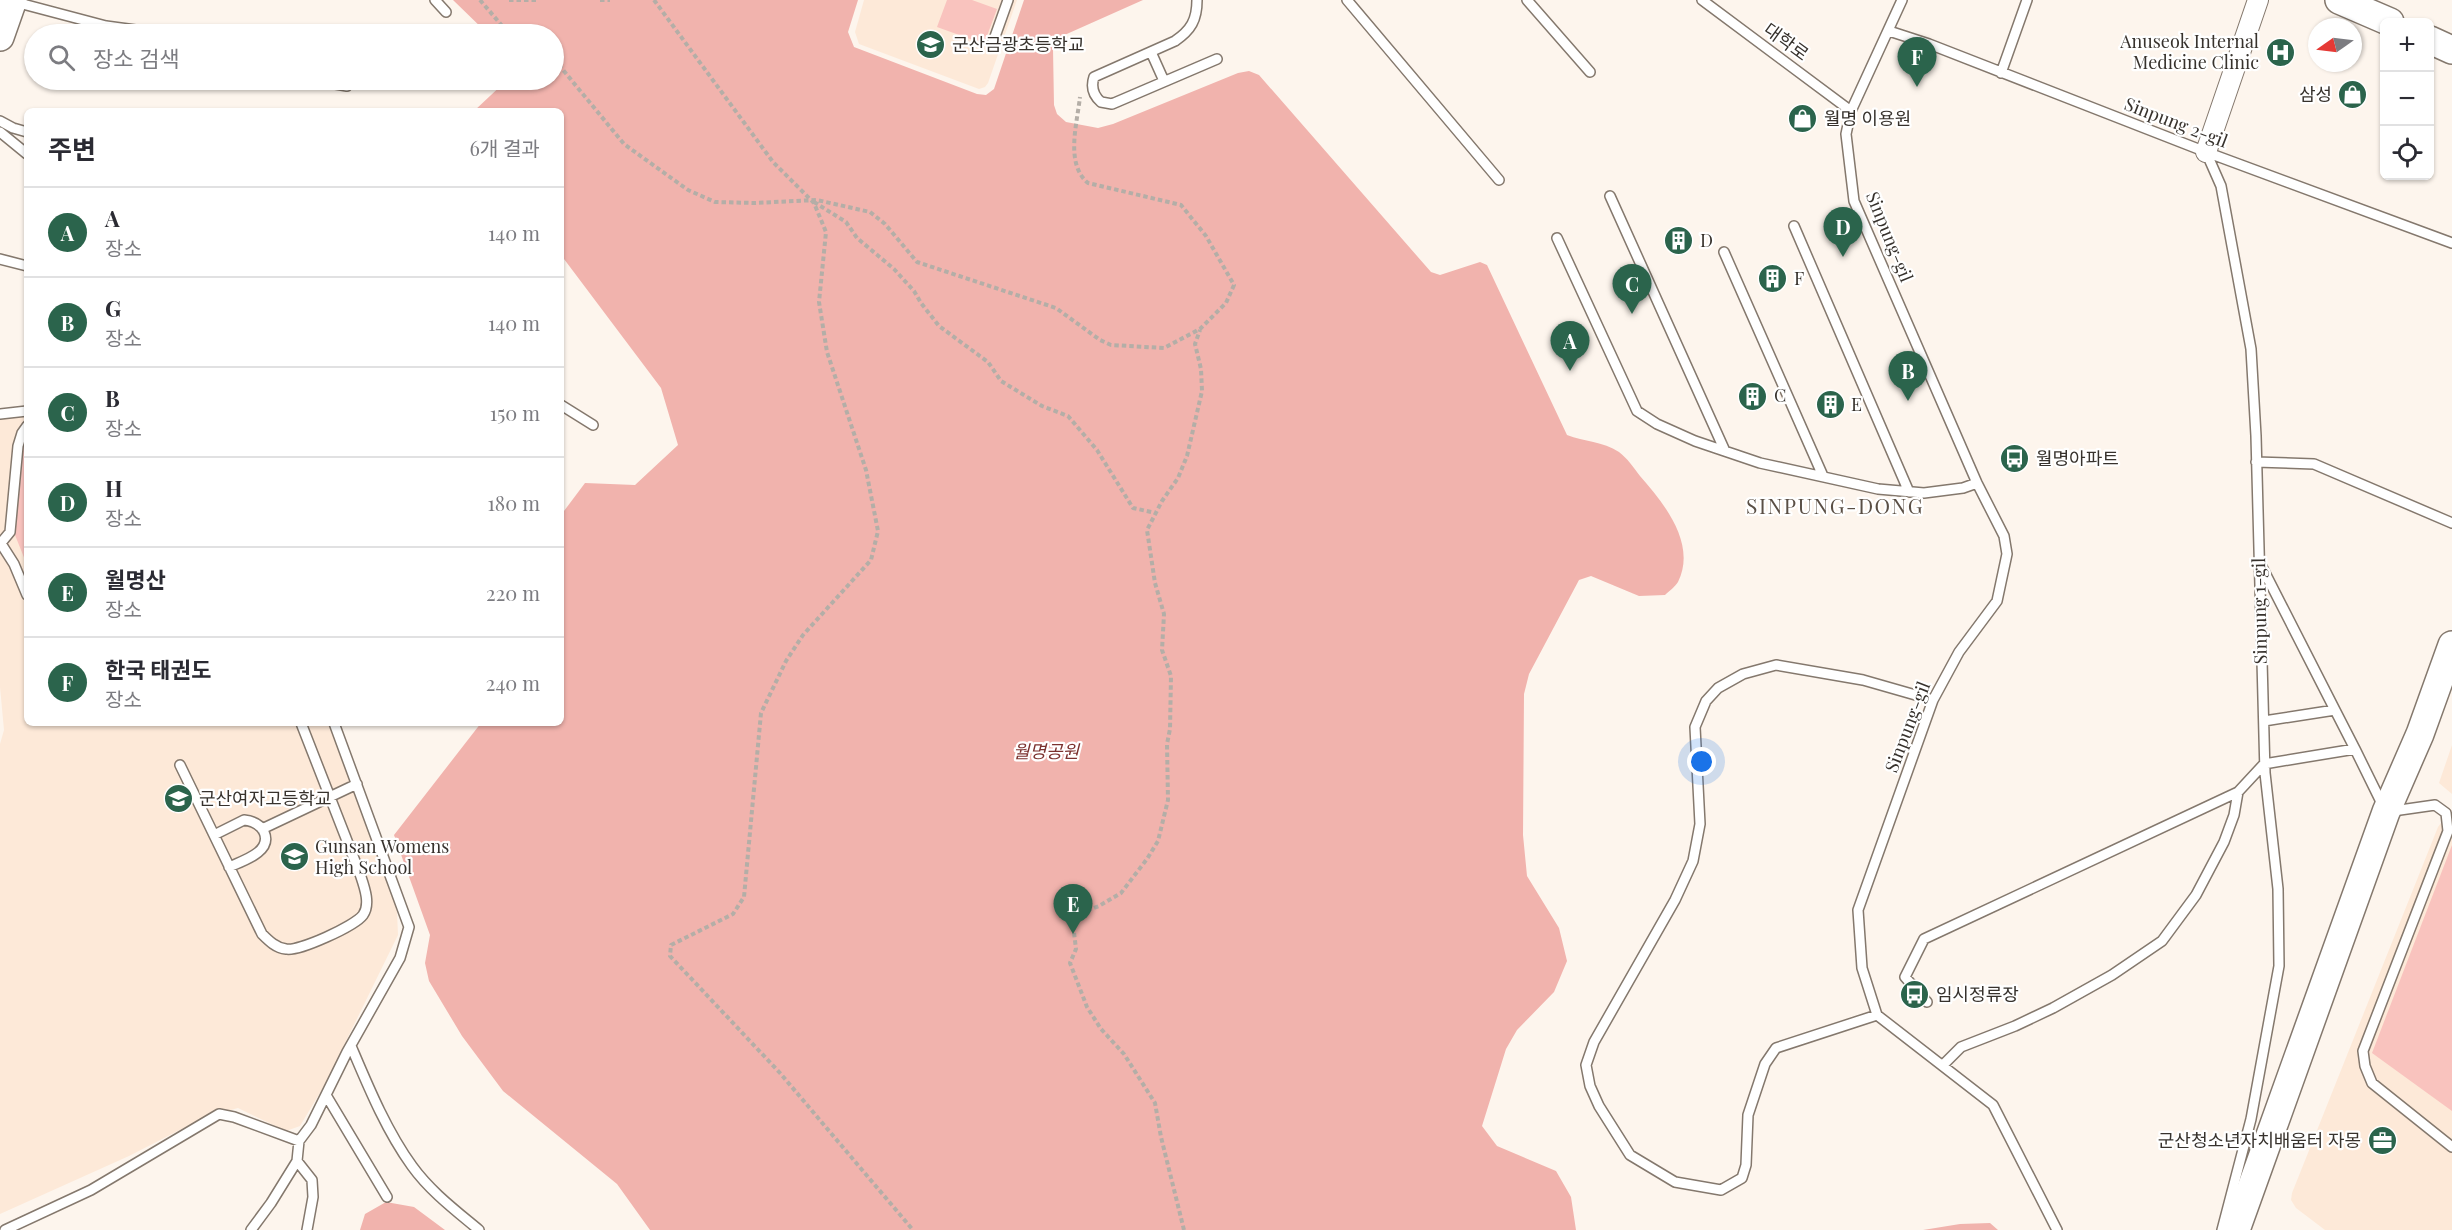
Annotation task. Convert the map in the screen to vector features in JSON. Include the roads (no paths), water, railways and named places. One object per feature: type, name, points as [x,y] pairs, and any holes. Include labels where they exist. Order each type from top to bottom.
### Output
[{"type":"street","points":[[0,37],[13,0]]},
{"type":"street","points":[[2206,152],[2258,0]]},
{"type":"street","points":[[2339,0],[2381,18]]},
{"type":"street","points":[[2434,42],[2452,50]]},
{"type":"street","points":[[2236,1230],[2386,812],[2420,734],[2452,645]]},
{"type":"lane","points":[[13,0],[99,24]]},
{"type":"lane","points":[[435,0],[446,12]]},
{"type":"lane","points":[[992,45],[1008,0]]},
{"type":"lane","points":[[1197,0],[1195,20],[1187,33],[1175,41],[1094,77],[1093,92],[1101,102],[1112,104],[1217,59]]},
{"type":"lane","points":[[1347,0],[1499,180]]},
{"type":"lane","points":[[1527,0],[1590,72]]},
{"type":"lane","name":"대학로","points":[[1702,0],[1851,111]]},
{"type":"lane","name":"Sinpung-gil","points":[[1877,1015],[1862,968],[1858,910],[1933,700],[1959,652],[1997,602],[2007,554],[2004,536],[1977,483],[1854,201],[1847,145],[1851,111],[1902,0]]},
{"type":"lane","points":[[2001,73],[2027,0]]},
{"type":"lane","name":"Sinpung 2-gil","points":[[1889,31],[1929,44],[2206,152],[2452,243]]},
{"type":"lane","points":[[1151,52],[1164,81]]},
{"type":"lane","points":[[0,121],[24,131]]},
{"type":"lane","points":[[0,132],[24,152]]},
{"type":"lane","name":"Sinpung 1-gil","points":[[2206,152],[2221,186],[2251,349],[2264,764],[2278,889],[2279,966],[2251,1119],[2222,1230]]},
{"type":"lane","points":[[1610,196],[1725,451]]},
{"type":"lane","points":[[1794,226],[1909,492]]},
{"type":"lane","points":[[1557,238],[1636,411],[1657,424],[1760,463],[1878,489],[1944,492],[1977,483]]},
{"type":"lane","points":[[1724,252],[1822,476]]},
{"type":"lane","points":[[0,260],[24,265]]},
{"type":"lane","points":[[564,407],[593,425]]},
{"type":"lane","points":[[0,414],[24,411]]},
{"type":"lane","points":[[24,430],[18,446],[10,532],[1,543],[14,564],[24,589]]},
{"type":"lane","points":[[2256,462],[2314,464],[2452,523]]},
{"type":"lane","points":[[2259,561],[2386,812],[2435,805],[2446,813],[2448,831],[2363,1051],[2365,1066],[2372,1083],[2380,1092],[2452,1147]]},
{"type":"lane","points":[[1933,700],[1863,680],[1776,666],[1743,674],[1718,688],[1706,701],[1695,728],[1700,824],[1693,861],[1675,900],[1594,1042],[1586,1065],[1590,1086],[1599,1106],[1630,1155],[1675,1182],[1721,1190],[1742,1178],[1746,1165],[1748,1115],[1760,1074],[1776,1048],[1877,1015],[1993,1105],[2057,1230]]},
{"type":"lane","points":[[2264,721],[2335,710]]},
{"type":"lane","points":[[180,765],[262,934],[279,948],[295,950],[358,920],[366,909],[364,888],[331,796],[302,726]]},
{"type":"lane","points":[[251,1230],[297,1161],[299,1141],[311,1125],[351,1046],[400,958],[409,927],[335,726]]},
{"type":"lane","points":[[1927,1002],[1905,977],[1924,939],[2238,792],[2264,764],[2355,749]]},
{"type":"lane","points":[[261,829],[357,784]]},
{"type":"lane","points":[[1943,1065],[1961,1047],[2053,1008],[2112,975],[2162,941],[2196,895],[2224,842],[2234,815],[2238,792]]},
{"type":"lane","points":[[214,835],[244,820],[253,822],[265,836],[262,848],[256,854],[229,867]]},
{"type":"lane","points":[[351,1046],[385,1119],[412,1166],[441,1198],[479,1230]]},
{"type":"lane","points":[[326,1095],[387,1197]]},
{"type":"lane","points":[[5,1230],[91,1190],[219,1114],[234,1117],[299,1141]]},
{"type":"lane","points":[[297,1161],[312,1180],[313,1197],[307,1230]]},
{"type":"place","name":"군산금광초등학교","points":[[931,45]]},
{"type":"place","name":"Anuseok Internal Medicine Clinic","points":[[2280,52]]},
{"type":"place","name":"한국 태권도","points":[[1917,87]]},
{"type":"place","name":"삼성","points":[[2353,95]]},
{"type":"place","name":"월명 이용원","points":[[1803,119]]},
{"type":"place","name":"D","points":[[1679,241]]},
{"type":"place","name":"H","points":[[1843,257]]},
{"type":"place","name":"F","points":[[1773,279]]},
{"type":"place","name":"B","points":[[1632,314]]},
{"type":"place","name":"A","points":[[1570,371]]},
{"type":"place","name":"C","points":[[1753,396]]},
{"type":"place","name":"G","points":[[1908,401]]},
{"type":"place","name":"E","points":[[1830,405]]},
{"type":"place","name":"월명아파트","points":[[2015,459]]},
{"type":"place","name":"군산여자고등학교","points":[[178,799]]},
{"type":"place","name":"Gunsan Womens High School","points":[[294,857]]},
{"type":"place","name":"월명산","points":[[1073,934]]},
{"type":"place","name":"임시정류장","points":[[1915,995]]},
{"type":"place","name":"군산청소년자치배움터 자몽","points":[[2382,1141]]},
{"type":"district","name":"SINPUNG-DONG","points":[[1835,507]]},
{"type":"park label","name":"월명공원","points":[[1046,752]]}]
